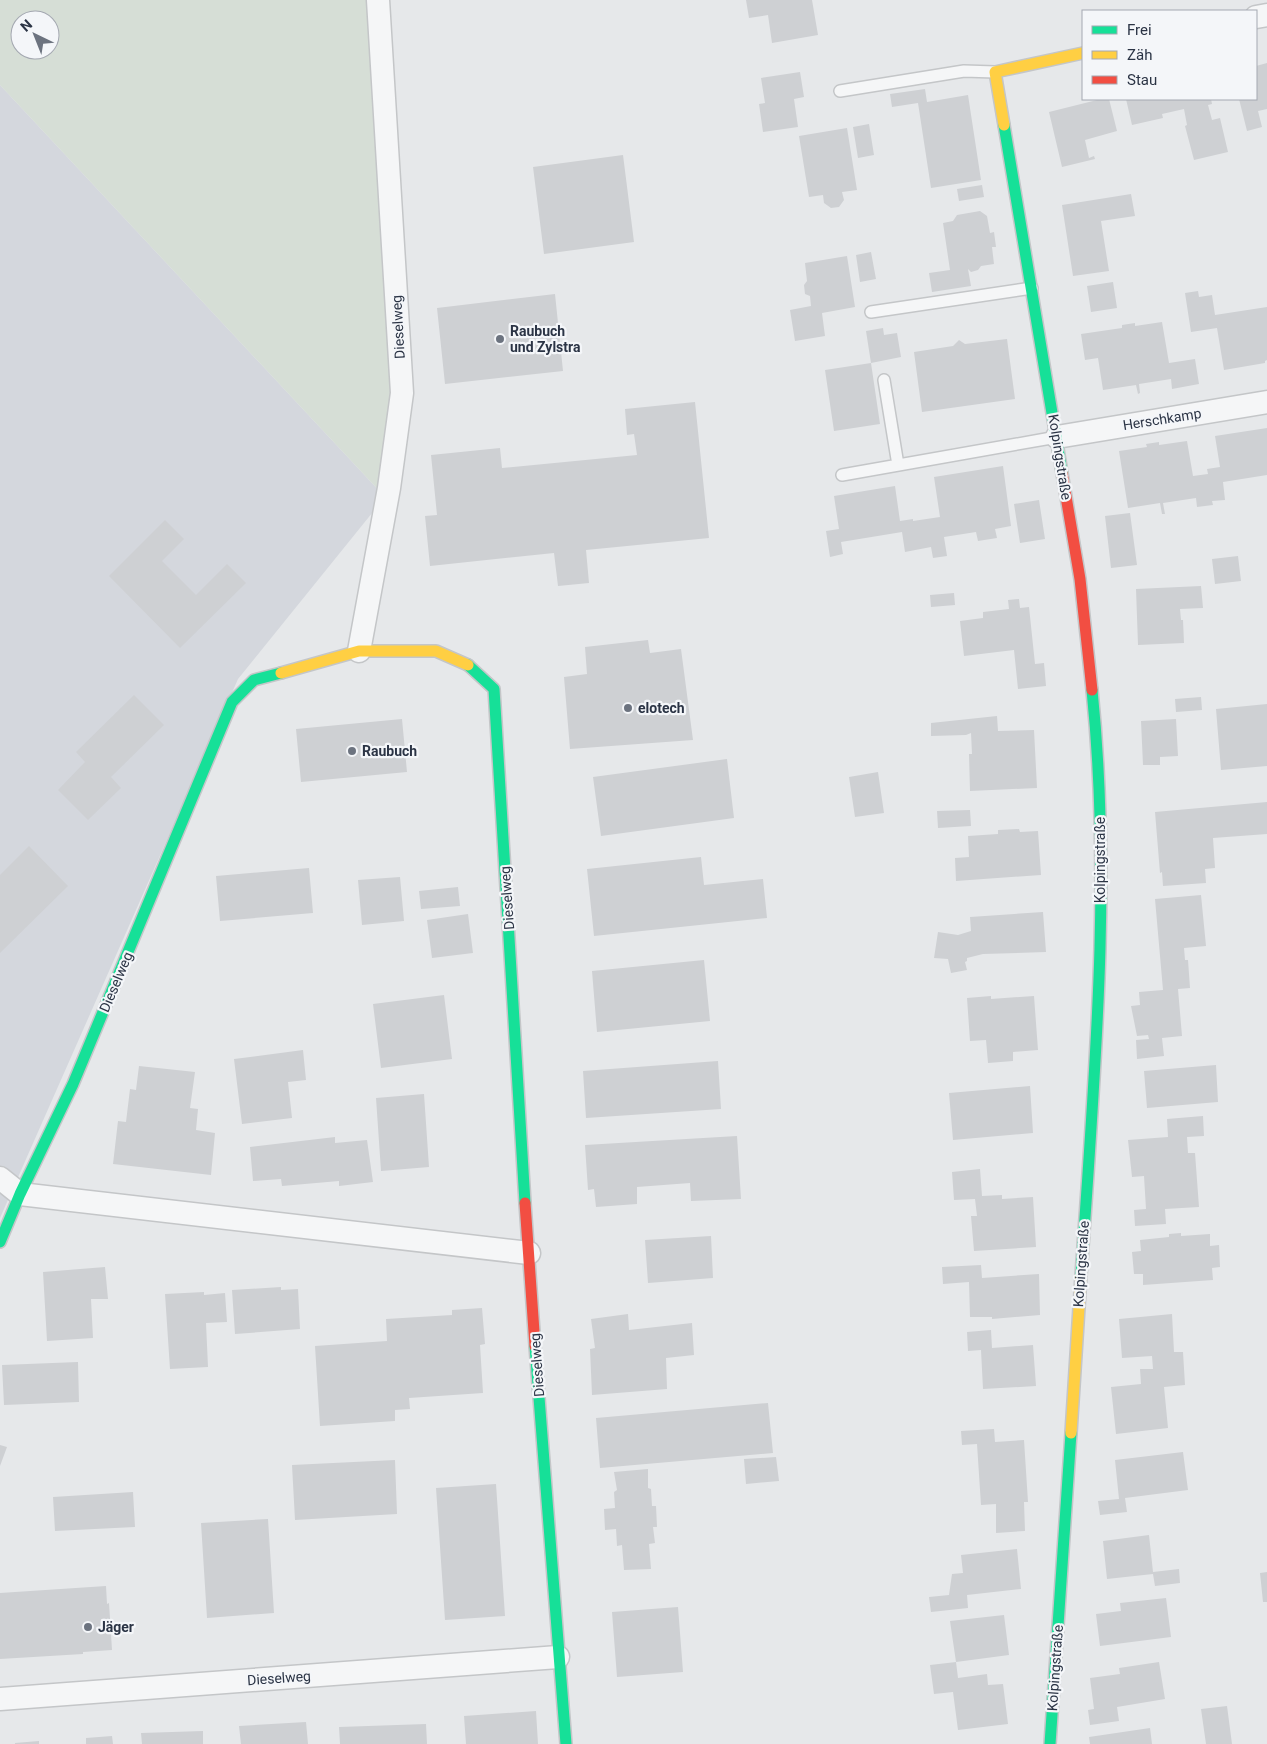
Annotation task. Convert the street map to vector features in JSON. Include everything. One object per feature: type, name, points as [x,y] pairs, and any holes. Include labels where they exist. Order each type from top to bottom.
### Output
[{"type":"street","name":"Dieselweg","points":[[359,651],[389,488],[402,393],[378,0]]},
{"type":"street","points":[[995,72],[1082,53]]},
{"type":"street","name":"Kolpingstraße","points":[[995,72],[1080,580],[1100,792],[1099,984],[1050,1744]]},
{"type":"street","name":"Herschkamp","points":[[1057,437],[1267,402]]},
{"type":"street","name":"Dieselweg","points":[[0,1242],[20,1194],[73,1084],[232,702],[254,680],[359,651],[436,651],[468,665],[494,689],[529,1253],[566,1744]]},
{"type":"street","points":[[0,1178],[20,1194],[529,1253]]},
{"type":"street","name":"Dieselweg","points":[[0,1699],[558,1657]]},
{"type":"lane","points":[[840,92],[964,71],[995,72]]},
{"type":"lane","points":[[871,312],[1032,288]]},
{"type":"lane","points":[[884,380],[898,465]]},
{"type":"lane","points":[[842,475],[1057,437]]},
{"type":"shaded area","points":[[0,0],[378,0],[393,394],[385,497],[0,85]]},
{"type":"shaded area","points":[[0,85],[385,497],[238,679],[0,1218]]},
{"type":"building","points":[[746,0],[812,0],[818,35],[772,43],[768,15],[749,18]]},
{"type":"building","points":[[1267,63],[1267,109],[1258,111],[1262,127],[1247,131],[1239,100],[1257,100],[1257,66]]},
{"type":"building","points":[[800,72],[804,97],[794,99],[798,127],[763,132],[759,104],[765,103],[761,78]]},
{"type":"building","points":[[925,89],[927,102],[968,95],[981,180],[931,188],[918,103],[892,107],[890,94]]},
{"type":"building","points":[[1097,100],[1109,100],[1117,131],[1085,140],[1089,158],[1094,156],[1095,159],[1062,167],[1049,112]]},
{"type":"building","points":[[1126,100],[1211,100],[1212,104],[1208,105],[1212,120],[1220,118],[1228,152],[1194,160],[1185,126],[1187,125],[1184,109],[1162,114],[1163,118],[1132,125]]},
{"type":"building","points":[[869,124],[874,155],[858,158],[853,127]]},
{"type":"building","points":[[847,128],[857,190],[842,192],[844,200],[839,207],[831,208],[824,203],[823,195],[809,197],[799,136]]},
{"type":"building","points":[[623,155],[634,242],[544,254],[533,167]]},
{"type":"building","points":[[982,185],[984,197],[959,201],[957,189]]},
{"type":"building","points":[[1131,194],[1135,216],[1101,221],[1109,271],[1073,276],[1062,205]]},
{"type":"building","points":[[980,211],[987,216],[990,233],[994,232],[996,247],[992,247],[994,264],[981,266],[978,270],[971,272],[968,269],[971,286],[932,292],[929,273],[950,270],[943,223],[953,221],[957,215]]},
{"type":"building","points":[[871,252],[876,279],[860,282],[856,255]]},
{"type":"building","points":[[847,256],[855,307],[822,313],[825,336],[795,341],[790,310],[811,306],[810,296],[805,294],[804,285],[807,281],[805,263]]},
{"type":"building","points":[[1113,282],[1117,308],[1091,312],[1087,286]]},
{"type":"building","points":[[1198,291],[1199,297],[1212,295],[1215,315],[1267,307],[1267,360],[1265,363],[1224,370],[1217,328],[1191,332],[1185,293]]},
{"type":"building","name":"Raubuch und Zylstra","points":[[555,294],[563,371],[445,384],[437,308]]},
{"type":"building","points":[[1162,322],[1169,363],[1195,359],[1199,384],[1172,389],[1171,379],[1139,384],[1140,393],[1138,394],[1136,385],[1103,390],[1098,358],[1085,360],[1081,334],[1122,328],[1122,325],[1135,323],[1135,326]]},
{"type":"building","points":[[883,328],[884,335],[897,333],[901,357],[871,363],[866,331]]},
{"type":"building","points":[[1007,339],[1015,399],[922,412],[914,352],[953,346],[959,340],[965,344]]},
{"type":"building","points":[[871,363],[880,424],[834,431],[825,370]]},
{"type":"building","points":[[695,402],[709,538],[586,550],[589,583],[558,586],[554,553],[430,566],[425,516],[437,515],[431,455],[500,448],[502,468],[637,455],[634,434],[627,435],[625,409]]},
{"type":"building","points":[[1267,428],[1267,475],[1223,482],[1225,500],[1212,501],[1213,505],[1197,507],[1196,498],[1163,503],[1165,514],[1162,514],[1160,503],[1128,508],[1119,451],[1147,447],[1146,444],[1159,442],[1159,445],[1187,441],[1193,476],[1208,474],[1207,469],[1220,467],[1215,436]]},
{"type":"building","points":[[1003,466],[1011,526],[995,529],[997,538],[978,541],[976,532],[944,537],[947,556],[933,558],[931,547],[905,552],[902,532],[841,542],[843,554],[830,557],[826,531],[839,529],[834,496],[895,486],[900,521],[940,517],[934,477]]},
{"type":"building","points":[[1039,500],[1045,539],[1020,543],[1014,504]]},
{"type":"building","points":[[1130,513],[1137,565],[1111,568],[1105,516]]},
{"type":"building","points":[[165,520],[184,539],[162,561],[196,595],[227,564],[246,583],[180,648],[109,576]]},
{"type":"building","points":[[1238,556],[1241,581],[1215,584],[1212,559]]},
{"type":"building","points":[[1201,586],[1203,608],[1180,609],[1181,620],[1183,620],[1184,643],[1138,645],[1136,589]]},
{"type":"building","points":[[954,593],[955,605],[931,607],[930,595]]},
{"type":"building","points":[[1019,599],[1020,608],[1029,607],[1035,664],[1044,663],[1046,686],[1018,689],[1014,650],[964,656],[960,621],[983,618],[983,612],[1009,609],[1008,600]]},
{"type":"building","name":"elotech","points":[[648,640],[650,653],[681,649],[693,740],[570,749],[564,677],[587,674],[585,647]]},
{"type":"building","points":[[134,695],[164,725],[111,777],[121,788],[88,820],[58,790],[85,762],[76,752]]},
{"type":"building","points":[[1201,697],[1202,710],[1176,712],[1175,699]]},
{"type":"building","points":[[1267,704],[1267,766],[1221,770],[1216,709]]},
{"type":"building","points":[[997,716],[998,731],[1034,730],[1037,788],[970,791],[969,754],[972,754],[971,733],[966,735],[931,736],[931,723]]},
{"type":"building","name":"Raubuch","points":[[402,719],[407,772],[301,782],[296,729]]},
{"type":"building","points":[[1176,719],[1178,756],[1160,757],[1160,765],[1143,765],[1141,721]]},
{"type":"building","points":[[727,759],[734,818],[601,836],[593,777]]},
{"type":"building","points":[[878,772],[884,813],[855,817],[849,777]]},
{"type":"building","points":[[1267,802],[1267,834],[1213,838],[1215,868],[1205,869],[1206,883],[1163,886],[1162,872],[1160,873],[1155,812]]},
{"type":"building","points":[[970,810],[971,826],[938,828],[937,811]]},
{"type":"building","points":[[1019,829],[1020,832],[1038,831],[1041,875],[956,881],[955,858],[969,857],[968,836],[998,834],[998,830]]},
{"type":"building","points":[[29,846],[68,886],[0,953],[0,875]]},
{"type":"building","points":[[701,857],[704,885],[763,879],[767,918],[594,936],[587,869]]},
{"type":"building","points":[[309,868],[313,913],[220,921],[216,876]]},
{"type":"building","points":[[400,877],[404,921],[362,925],[358,880]]},
{"type":"building","points":[[458,887],[460,906],[421,909],[419,891]]},
{"type":"building","points":[[1201,895],[1206,946],[1184,948],[1185,960],[1188,960],[1190,988],[1178,989],[1182,1036],[1162,1038],[1164,1056],[1137,1059],[1136,1040],[1149,1039],[1148,1035],[1137,1036],[1131,1006],[1140,1005],[1139,992],[1163,990],[1155,899]]},
{"type":"building","points":[[1043,912],[1046,952],[983,954],[967,958],[965,962],[967,970],[951,973],[948,959],[934,958],[938,932],[958,935],[971,931],[970,917]]},
{"type":"building","points":[[468,914],[473,953],[432,958],[427,920]]},
{"type":"building","points":[[704,960],[710,1021],[597,1032],[592,971]]},
{"type":"building","points":[[444,995],[452,1059],[381,1068],[373,1004]]},
{"type":"building","points":[[991,996],[991,999],[1034,996],[1038,1050],[1013,1052],[1013,1061],[988,1063],[986,1040],[970,1041],[967,998]]},
{"type":"building","points":[[303,1050],[306,1080],[288,1082],[292,1118],[242,1124],[234,1059]]},
{"type":"building","points":[[718,1061],[721,1109],[586,1118],[583,1071]]},
{"type":"building","points":[[1216,1065],[1218,1102],[1147,1108],[1144,1071]]},
{"type":"building","points":[[139,1066],[195,1072],[190,1108],[198,1109],[196,1130],[215,1133],[211,1175],[113,1164],[118,1121],[126,1122],[130,1089],[136,1090]]},
{"type":"building","points":[[1030,1086],[1033,1133],[953,1140],[949,1093]]},
{"type":"building","points":[[424,1094],[429,1167],[381,1171],[376,1098]]},
{"type":"building","points":[[1203,1116],[1204,1136],[1187,1137],[1188,1153],[1195,1153],[1199,1207],[1165,1209],[1166,1224],[1135,1226],[1134,1210],[1146,1209],[1144,1176],[1132,1177],[1128,1140],[1168,1137],[1167,1119]]},
{"type":"building","points":[[737,1136],[741,1199],[691,1201],[690,1183],[637,1187],[637,1204],[596,1207],[594,1189],[588,1190],[585,1145]]},
{"type":"building","points":[[335,1137],[335,1143],[367,1140],[373,1182],[339,1186],[339,1181],[282,1186],[281,1179],[253,1181],[250,1147]]},
{"type":"building","points":[[980,1169],[982,1196],[1002,1195],[1002,1199],[1033,1197],[1036,1247],[974,1251],[971,1216],[977,1216],[975,1199],[954,1200],[952,1172]]},
{"type":"building","points":[[1181,1233],[1181,1236],[1210,1234],[1210,1246],[1219,1245],[1220,1267],[1212,1268],[1213,1280],[1143,1285],[1143,1274],[1134,1274],[1132,1252],[1141,1251],[1140,1240],[1169,1237],[1169,1234]]},
{"type":"building","points":[[711,1236],[713,1278],[648,1283],[645,1240]]},
{"type":"building","points":[[981,1265],[982,1278],[1039,1274],[1040,1315],[992,1319],[992,1317],[970,1317],[969,1282],[943,1284],[942,1267]]},
{"type":"building","points":[[105,1267],[108,1299],[91,1299],[93,1338],[47,1341],[43,1272]]},
{"type":"building","points":[[281,1287],[281,1290],[298,1289],[300,1329],[235,1334],[232,1290]]},
{"type":"building","points":[[204,1292],[204,1295],[225,1293],[227,1322],[206,1323],[208,1367],[170,1369],[165,1294]]},
{"type":"building","points":[[482,1308],[485,1344],[480,1345],[483,1393],[409,1398],[410,1409],[395,1410],[395,1421],[320,1426],[315,1346],[387,1341],[386,1319],[452,1315],[452,1310]]},
{"type":"building","points":[[628,1314],[629,1330],[692,1323],[694,1355],[666,1358],[667,1389],[592,1395],[590,1349],[595,1348],[591,1319]]},
{"type":"building","points":[[1172,1314],[1174,1352],[1183,1352],[1185,1385],[1164,1387],[1168,1428],[1116,1434],[1111,1387],[1141,1384],[1140,1369],[1153,1369],[1152,1356],[1122,1358],[1119,1319]]},
{"type":"building","points":[[991,1330],[992,1348],[1033,1345],[1036,1386],[983,1389],[981,1350],[968,1351],[967,1332]]},
{"type":"building","points":[[78,1362],[79,1402],[4,1405],[2,1365]]},
{"type":"building","points":[[768,1403],[773,1453],[600,1468],[596,1418]]},
{"type":"building","points":[[994,1429],[995,1442],[1024,1440],[1028,1502],[1024,1502],[1025,1531],[996,1533],[996,1504],[981,1505],[977,1444],[962,1445],[961,1431]]},
{"type":"building","points":[[0,1445],[7,1447],[0,1466]]},
{"type":"building","points":[[1183,1452],[1188,1490],[1125,1498],[1127,1512],[1100,1515],[1098,1501],[1119,1499],[1115,1460]]},
{"type":"building","points":[[776,1457],[779,1481],[746,1484],[744,1459]]},
{"type":"building","points":[[395,1460],[397,1514],[295,1520],[292,1465]]},
{"type":"building","points":[[648,1469],[648,1488],[651,1489],[652,1506],[656,1506],[657,1527],[653,1527],[655,1543],[649,1544],[651,1569],[624,1570],[622,1545],[617,1546],[616,1529],[605,1530],[604,1509],[615,1508],[614,1492],[617,1490],[614,1472]]},
{"type":"building","points":[[496,1484],[505,1616],[445,1620],[436,1488]]},
{"type":"building","points":[[133,1492],[135,1527],[55,1531],[53,1497]]},
{"type":"building","points":[[268,1519],[274,1613],[207,1618],[201,1523]]},
{"type":"building","points":[[1149,1535],[1153,1572],[1179,1569],[1180,1583],[1155,1586],[1153,1574],[1107,1579],[1103,1541]]},
{"type":"building","points":[[1017,1549],[1021,1589],[967,1595],[968,1608],[931,1612],[929,1597],[949,1595],[952,1574],[963,1573],[961,1555]]},
{"type":"building","points":[[1267,1572],[1267,1602],[1263,1602],[1260,1573]]},
{"type":"building","points":[[106,1586],[112,1650],[83,1652],[83,1654],[0,1659],[0,1593]]},
{"type":"building","points":[[1166,1598],[1171,1637],[1100,1646],[1096,1614],[1121,1611],[1120,1603]]},
{"type":"building","points":[[678,1607],[683,1672],[617,1677],[612,1612]]},
{"type":"building","points":[[1004,1615],[1009,1655],[956,1662],[950,1621]]},
{"type":"building","points":[[956,1662],[958,1678],[987,1674],[988,1685],[1003,1684],[1008,1724],[958,1730],[953,1692],[934,1694],[930,1665]]},
{"type":"building","points":[[1159,1662],[1165,1699],[1117,1707],[1119,1721],[1090,1725],[1088,1710],[1094,1709],[1090,1678],[1120,1674],[1119,1668]]},
{"type":"building","points":[[1227,1706],[1232,1744],[1206,1744],[1201,1709]]},
{"type":"building","points":[[536,1711],[538,1744],[466,1744],[464,1716]]},
{"type":"building","points":[[306,1722],[308,1744],[241,1744],[239,1726]]},
{"type":"building","points":[[426,1724],[427,1744],[340,1744],[339,1727]]},
{"type":"building","points":[[1150,1728],[1152,1744],[1090,1744],[1089,1737]]},
{"type":"building","points":[[203,1731],[203,1744],[142,1744],[141,1733]]},
{"type":"building","points":[[112,1736],[113,1744],[86,1744],[86,1738]]},
{"type":"building","points":[[39,1741],[39,1744],[15,1744],[15,1743]]},
{"type":"traffic: fast","points":[[1004,125],[1062,473]]},
{"type":"traffic: fast","points":[[468,665],[494,689],[525,1203]]},
{"type":"traffic: fast","points":[[0,1242],[20,1194],[73,1084],[232,702],[254,680],[281,673]]},
{"type":"traffic: fast","points":[[1081,1276],[1099,983],[1101,910],[1101,836],[1092,690]]},
{"type":"traffic: fast","points":[[535,1346],[566,1744]]},
{"type":"traffic: fast","points":[[1050,1744],[1071,1433]]},
{"type":"traffic: slow","points":[[1004,125],[995,72],[1082,53]]},
{"type":"traffic: slow","points":[[281,673],[359,651],[436,651],[468,665]]},
{"type":"traffic: slow","points":[[1071,1433],[1081,1276]]},
{"type":"traffic: jam","points":[[1062,473],[1080,579],[1092,690]]},
{"type":"traffic: jam","points":[[525,1203],[535,1346]]},
{"type":"place","name":"Raubuch und Zylstra","points":[[500,339]]},
{"type":"place","name":"elotech","points":[[628,708]]},
{"type":"place","name":"Raubuch","points":[[352,751]]},
{"type":"place","name":"Jäger","points":[[88,1627]]}]
